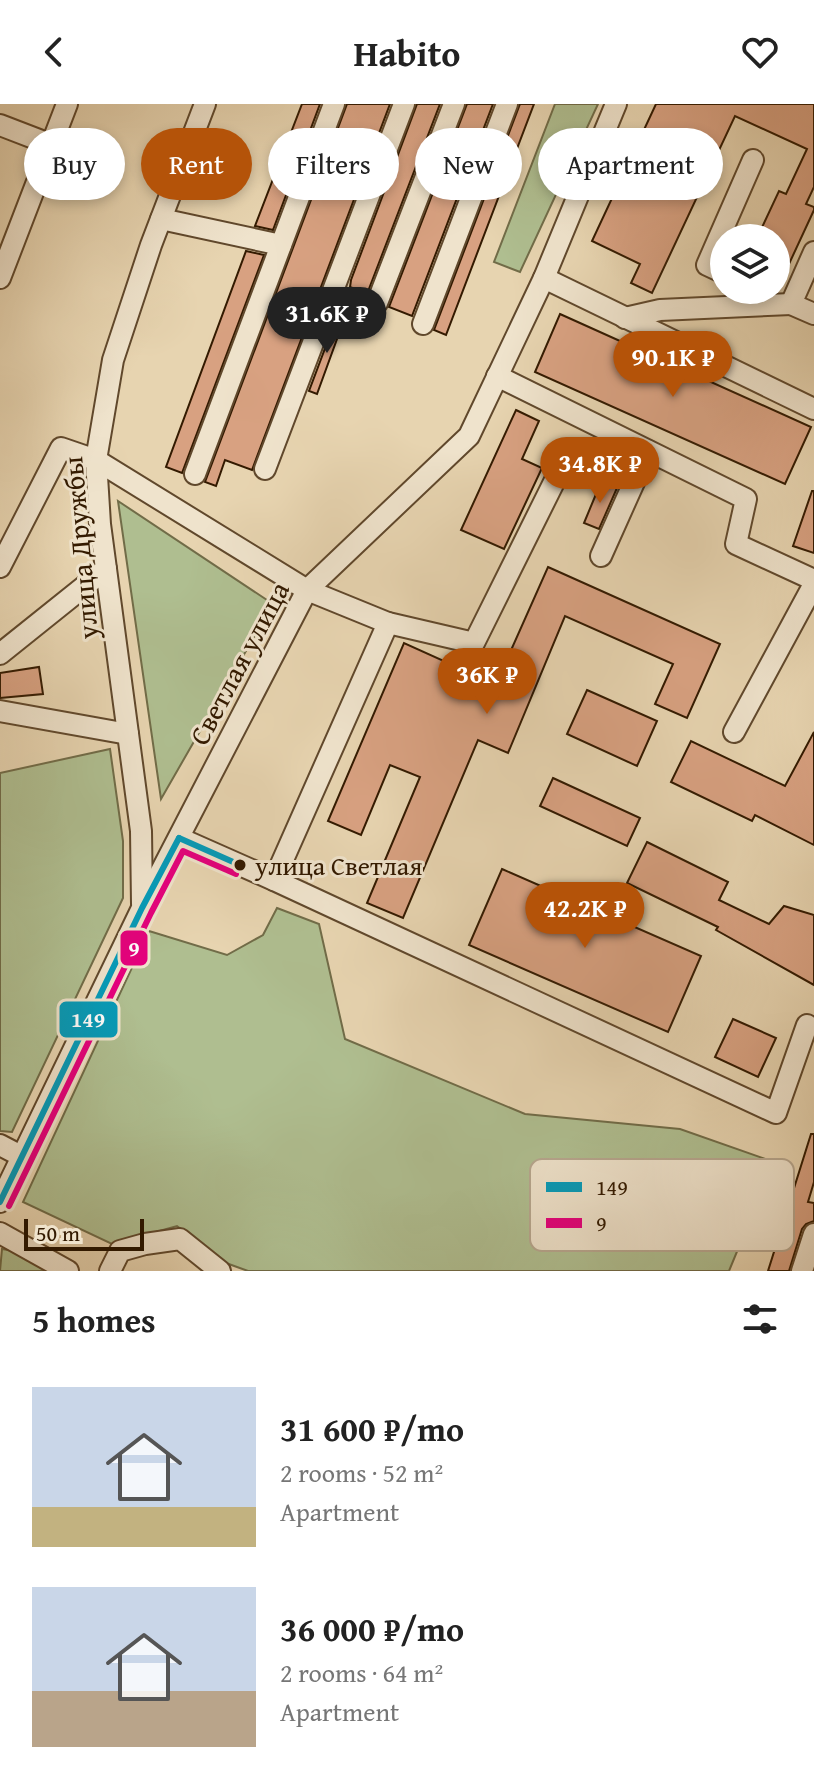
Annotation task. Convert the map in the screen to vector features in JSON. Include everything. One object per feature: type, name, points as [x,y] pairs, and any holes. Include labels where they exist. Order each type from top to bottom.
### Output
[{"type":"street","points":[[58,128],[67,104]]},
{"type":"street","name":"улица Дружбы","points":[[142,908],[141,831],[106,569],[96,460],[113,360],[161,219],[205,104]]},
{"type":"street","points":[[195,474],[334,104]]},
{"type":"street","points":[[265,469],[404,104]]},
{"type":"street","points":[[377,303],[454,104]]},
{"type":"street","points":[[423,324],[507,104]]},
{"type":"street","name":"Светлая улица","points":[[0,1202],[142,908],[307,590],[469,436],[544,278],[616,104]]},
{"type":"street","points":[[0,125],[24,134]]},
{"type":"street","points":[[725,224],[753,160]]},
{"type":"street","points":[[0,278],[9,229],[24,200]]},
{"type":"street","points":[[161,219],[281,245]]},
{"type":"street","points":[[791,304],[814,252]]},
{"type":"street","points":[[544,278],[814,409]]},
{"type":"street","points":[[625,318],[660,310],[791,304],[814,314]]},
{"type":"street","points":[[497,376],[746,499],[736,544],[814,582],[734,732]]},
{"type":"street","points":[[0,567],[61,448],[96,460],[307,590],[388,623],[474,643],[567,456]]},
{"type":"street","points":[[601,556],[648,451]]},
{"type":"street","points":[[0,654],[106,569]]},
{"type":"street","points":[[274,880],[388,623]]},
{"type":"street","points":[[0,711],[128,734]]},
{"type":"street","points":[[179,838],[776,1113],[807,1025]]},
{"type":"street","points":[[0,1145],[23,1157]]},
{"type":"street","points":[[0,1233],[68,1271]]},
{"type":"street","points":[[802,1271],[814,1234]]},
{"type":"street","points":[[110,1271],[120,1251],[180,1239],[220,1271]]},
{"type":"green space","points":[[555,104],[598,104],[587,128],[546,128]]},
{"type":"green space","points":[[538,148],[538,200],[553,200],[520,272],[494,262],[518,200],[522,200],[522,189]]},
{"type":"green space","points":[[118,501],[273,604],[161,799]]},
{"type":"green space","points":[[110,749],[123,841],[123,898],[12,1132],[0,1131],[0,773]]},
{"type":"green space","points":[[277,908],[319,924],[345,1039],[525,1114],[680,1129],[765,1159],[530,1159],[530,1251],[737,1251],[729,1271],[248,1271],[226,1263],[177,1226],[112,1244],[23,1202],[149,931],[227,955],[263,935]]},
{"type":"green space","points":[[2,1249],[14,1251],[49,1271],[0,1271]]},
{"type":"building","points":[[302,104],[320,104],[311,128],[293,128]]},
{"type":"building","points":[[347,104],[390,104],[381,128],[338,128]]},
{"type":"building","points":[[417,104],[440,104],[431,128],[415,128],[415,169],[367,294],[350,287],[351,280],[381,200],[399,200],[399,152]]},
{"type":"building","points":[[467,104],[493,104],[484,128],[458,128]]},
{"type":"building","points":[[520,104],[534,104],[522,136],[522,128],[511,128]]},
{"type":"building","points":[[656,104],[814,104],[814,187],[806,204],[814,210],[790,262],[790,224],[764,224],[779,191],[786,194],[807,149],[735,116],[723,142],[723,128],[645,128]]},
{"type":"building","points":[[268,192],[268,200],[284,200],[273,230],[255,226]]},
{"type":"building","points":[[311,200],[354,200],[252,470],[225,460],[216,486],[205,482]]},
{"type":"building","points":[[430,200],[456,200],[412,316],[389,307]]},
{"type":"building","points":[[483,200],[497,200],[446,335],[434,330]]},
{"type":"building","points":[[611,200],[696,200],[652,293],[631,283],[640,264],[592,241]]},
{"type":"building","points":[[246,251],[264,255],[182,473],[166,467]]},
{"type":"building","points":[[338,314],[345,317],[317,394],[309,391]]},
{"type":"building","points":[[560,314],[811,427],[785,484],[535,372]]},
{"type":"building","points":[[516,410],[539,421],[522,459],[542,468],[504,549],[461,530]]},
{"type":"building","points":[[601,482],[617,488],[599,529],[584,523]]},
{"type":"building","points":[[814,491],[814,553],[793,546]]},
{"type":"building","points":[[548,567],[720,644],[687,718],[655,704],[673,664],[565,616],[508,753],[478,740],[403,918],[367,903],[420,777],[390,765],[361,835],[328,821],[404,643],[448,663],[452,654],[500,675]]},
{"type":"building","points":[[39,667],[43,694],[0,698],[0,673]]},
{"type":"building","points":[[587,690],[657,721],[637,766],[567,734]]},
{"type":"building","points":[[814,732],[814,845],[755,815],[752,821],[671,782],[691,741],[785,786]]},
{"type":"building","points":[[553,778],[640,818],[627,846],[540,806]]},
{"type":"building","points":[[647,842],[728,882],[719,900],[769,924],[784,906],[814,915],[814,985],[716,930],[718,927],[627,883]]},
{"type":"building","points":[[502,869],[701,956],[668,1032],[469,945]]},
{"type":"building","points":[[733,1019],[776,1038],[758,1077],[715,1057]]},
{"type":"building","points":[[811,1134],[814,1134],[814,1182],[808,1202],[814,1203],[814,1221],[802,1229],[789,1271],[768,1271],[774,1251],[794,1251],[794,1188]]},
{"type":"transit line","name":"149","points":[[179,838],[240,865]]},
{"type":"transit line","name":"149","points":[[0,1202],[179,838]]},
{"type":"transit line","name":"9","points":[[9,1206],[183,851],[236,874]]},
{"type":"place","name":"улица Светлая","points":[[240,865]]}]
